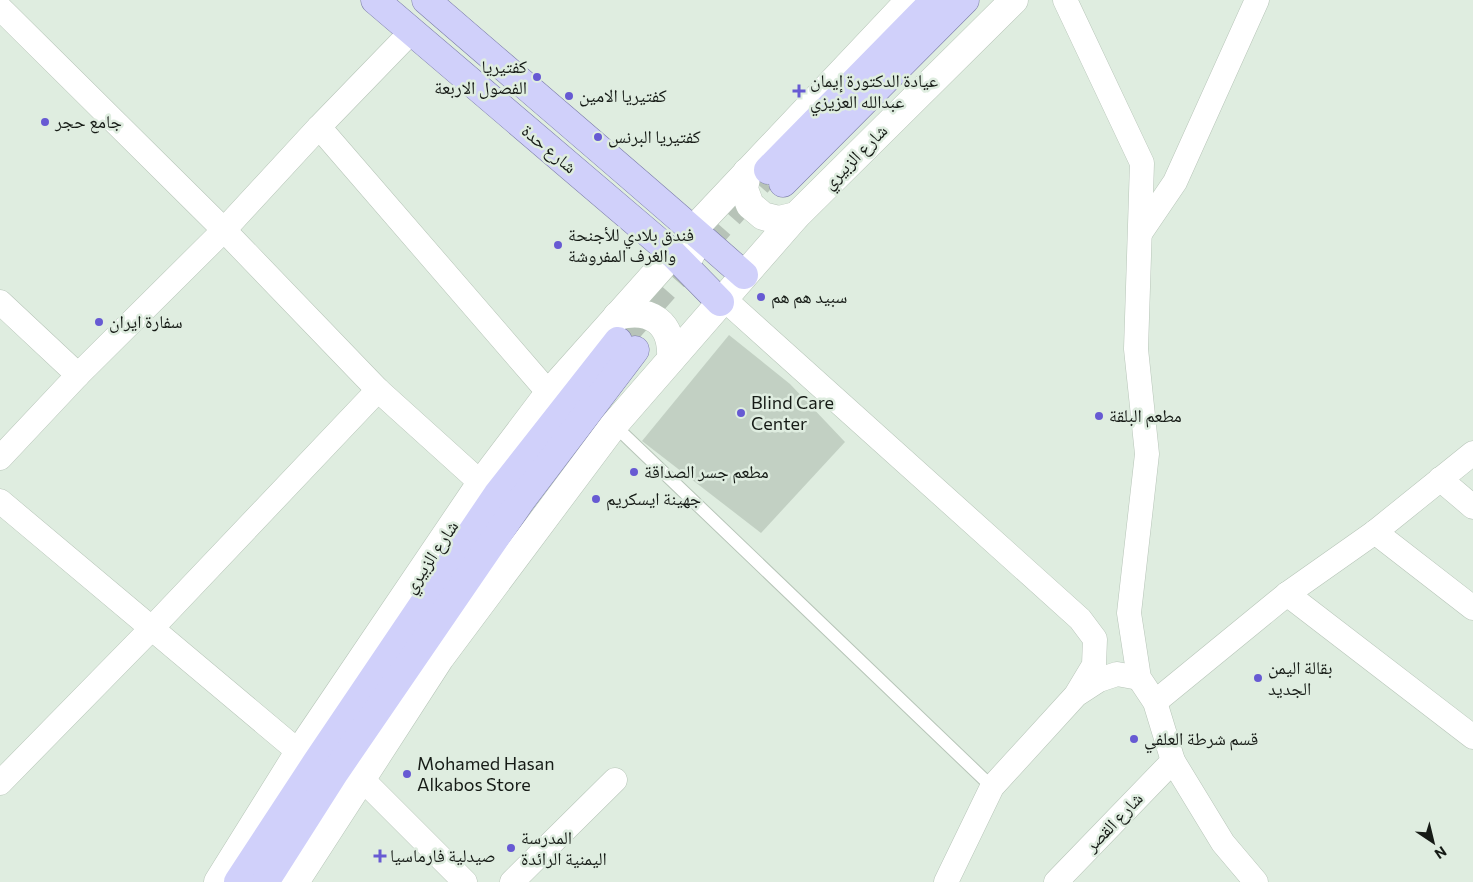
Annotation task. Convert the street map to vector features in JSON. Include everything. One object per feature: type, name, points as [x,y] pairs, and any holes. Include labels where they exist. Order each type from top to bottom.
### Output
[{"type":"main road","name":"شارع حدة","points":[[375,0],[673,254],[722,300]]},
{"type":"main road","name":"شارع الزبيري","points":[[766,175],[910,0]]},
{"type":"main road","name":"شارع الزبيري","points":[[766,175],[935,0]]},
{"type":"main road","name":"شارع الزبيري","points":[[693,230],[766,175],[965,0]]},
{"type":"main road","name":"شارع الزبيري","points":[[218,882],[262,875],[362,779],[440,658],[614,426],[796,216],[1014,0]]},
{"type":"main road","name":"شارع حدة","points":[[434,2],[744,275]]},
{"type":"main road","points":[[766,175],[744,189],[750,205],[763,216],[780,220],[796,216]]},
{"type":"main road","points":[[693,230],[690,238],[691,255],[722,300]]},
{"type":"main road","name":"شارع الزبيري","points":[[262,875],[520,502],[673,254]]},
{"type":"main road","points":[[624,336],[631,312],[645,314],[658,321],[667,331],[672,345],[671,359]]},
{"type":"main road","name":"شارع الزبيري","points":[[262,875],[299,752],[481,483],[550,393],[624,336]]},
{"type":"street","points":[[1065,0],[1142,163],[1136,349],[1147,454],[1129,613],[1139,678],[1155,702],[1173,761],[1223,842],[1256,882]]},
{"type":"street","points":[[1141,232],[1175,182],[1257,0]]},
{"type":"street","points":[[0,8],[224,230],[378,390],[481,483]]},
{"type":"street","points":[[0,458],[78,375],[224,230],[319,127],[411,32]]},
{"type":"street","points":[[319,127],[550,393]]},
{"type":"street","points":[[722,300],[1080,619],[1095,640],[1094,665],[1076,695],[992,787],[946,882]]},
{"type":"street","points":[[0,302],[78,375]]},
{"type":"street","points":[[0,783],[152,628],[378,390]]},
{"type":"street","points":[[1155,702],[1287,594],[1375,532],[1473,453]]},
{"type":"street","points":[[1440,479],[1473,508]]},
{"type":"street","points":[[0,501],[299,752]]},
{"type":"street","points":[[1375,532],[1473,608]]},
{"type":"street","points":[[1287,594],[1473,737]]},
{"type":"street","points":[[1076,695],[1099,680],[1117,674],[1139,678]]},
{"type":"street","name":"شارع القصر","points":[[1056,882],[1173,761]]},
{"type":"street","points":[[362,779],[465,882]]},
{"type":"street","points":[[512,882],[615,780]]},
{"type":"lane","points":[[614,426],[992,787]]},
{"type":"building","name":"Blind Care Center","points":[[729,335],[790,384],[845,442],[761,533],[642,441]]},
{"type":"tunnel","points":[[618,341],[761,179]]},
{"type":"place","name":"كفتيريا الفصول الاربعة","points":[[537,77]]},
{"type":"place","name":"عيادة الدكتورة إيمان عبدالله العزيزي","points":[[799,91]]},
{"type":"place","name":"كفتيريا الامين","points":[[569,96]]},
{"type":"place","name":"جامع حجر","points":[[45,122]]},
{"type":"place","name":"كفتيريا البرنس","points":[[598,137]]},
{"type":"place","name":"فندق بلادي للأجنحة والغرف المفروشة","points":[[558,245]]},
{"type":"place","name":"سبيد هم هم","points":[[761,297]]},
{"type":"place","name":"سفارة ايران","points":[[99,322]]},
{"type":"place","name":"Blind Care Center","points":[[741,413]]},
{"type":"place","name":"مطعم البلقة","points":[[1099,416]]},
{"type":"place","name":"مطعم جسر الصداقة","points":[[634,472]]},
{"type":"place","name":"جهينة ايسكريم","points":[[596,499]]},
{"type":"place","name":"بقالة اليمن الجديد","points":[[1258,678]]},
{"type":"place","name":"قسم شرطة العلفي","points":[[1134,739]]},
{"type":"place","name":"Mohamed Hasan Alkabos Store","points":[[407,774]]},
{"type":"place","name":"المدرسة اليمنية الرائدة","points":[[511,848]]},
{"type":"place","name":"صيدلية فارماسيا","points":[[380,856]]}]
